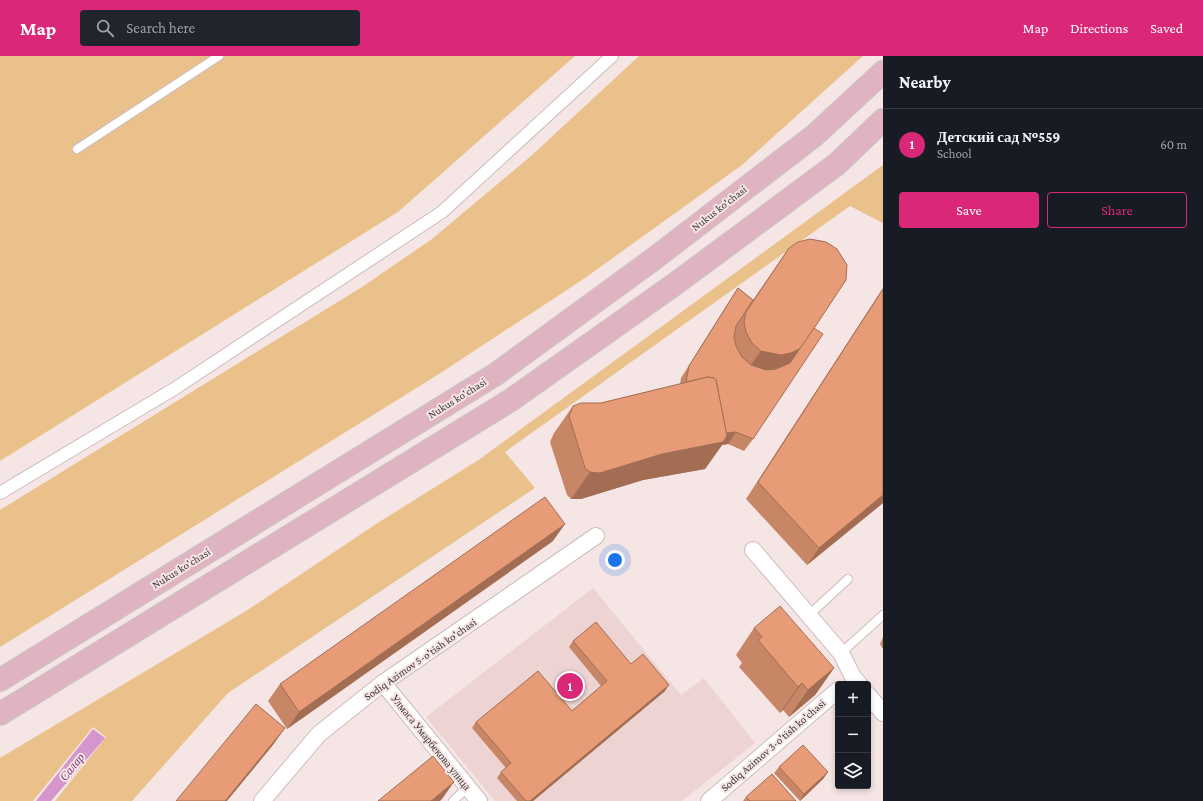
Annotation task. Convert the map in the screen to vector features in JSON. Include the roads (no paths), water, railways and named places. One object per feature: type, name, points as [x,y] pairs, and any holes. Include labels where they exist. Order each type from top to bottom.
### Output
[{"type":"main road","name":"Nukus ko'chasi","points":[[0,680],[496,374],[655,258],[815,135],[883,72]]},
{"type":"main road","points":[[0,714],[511,400],[675,284],[837,164],[883,120]]},
{"type":"main road","points":[[26,665],[35,667],[42,673],[44,681],[41,689]]},
{"type":"street","points":[[0,493],[174,389],[442,212],[612,56]]},
{"type":"street","name":"Sodiq Azimov 5-o'tish ko'chasi","points":[[262,801],[319,734],[383,683],[596,536]]},
{"type":"street","points":[[753,550],[841,653],[852,681]]},
{"type":"street","name":"Улмаса Умарбекова улица","points":[[383,683],[479,801]]},
{"type":"street","name":"Sodiq Azimov 3-o'tish ko'chasi","points":[[709,801],[835,693]]},
{"type":"street","points":[[871,699],[883,713]]},
{"type":"lane","points":[[77,149],[219,56]]},
{"type":"lane","points":[[809,615],[848,579]]},
{"type":"lane","points":[[841,653],[883,615]]},
{"type":"lane","points":[[453,801],[468,787]]},
{"type":"water","name":"Салар","points":[[93,729],[105,738],[51,801],[36,801]]},
{"type":"place","name":"Детский сад №559","points":[[570,686]]}]
